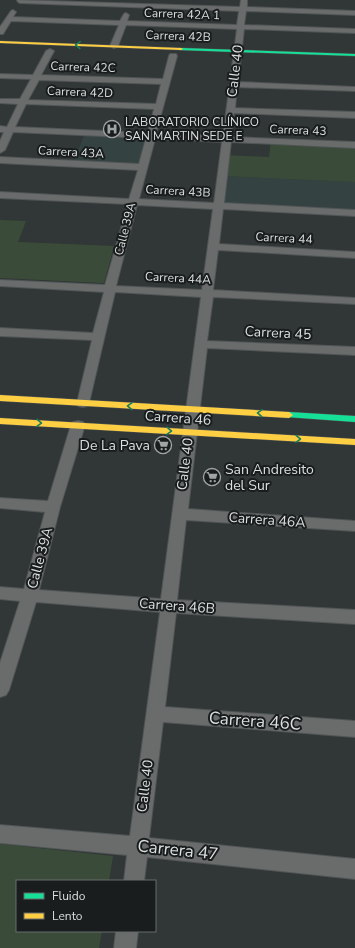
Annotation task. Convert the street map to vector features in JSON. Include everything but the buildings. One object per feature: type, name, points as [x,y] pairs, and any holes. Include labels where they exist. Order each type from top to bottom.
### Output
[{"type":"street","name":"Calle 40","points":[[134,880],[206,292],[231,110],[244,0]]},
{"type":"street","points":[[0,32],[20,1],[131,2],[243,9],[354,20]]},
{"type":"street","points":[[114,46],[131,2]]},
{"type":"street","name":"Carrera 42A 1","points":[[8,19],[241,27],[354,20]]},
{"type":"street","name":"Carrera 42B","points":[[0,42],[114,46],[355,62]]},
{"type":"street","name":"Carrera 42B","points":[[0,50],[173,56],[238,54],[355,55]]},
{"type":"street","points":[[0,150],[4,129],[23,102],[50,51]]},
{"type":"street","name":"Calle 39A","points":[[83,403],[132,202],[173,56]]},
{"type":"street","name":"Carrera 42C","points":[[0,76],[166,82]]},
{"type":"street","points":[[234,84],[355,89]]},
{"type":"street","name":"Carrera 42D","points":[[0,101],[158,107]]},
{"type":"street","points":[[231,110],[355,115]]},
{"type":"street","name":"Carrera 43","points":[[4,129],[355,145]]},
{"type":"street","name":"Carrera 43A","points":[[0,160],[142,167]]},
{"type":"street","name":"Carrera 43B","points":[[0,195],[355,213]]},
{"type":"street","name":"Carrera 44","points":[[212,247],[355,255]]},
{"type":"street","name":"Carrera 44A","points":[[0,283],[206,292],[355,301]]},
{"type":"street","points":[[0,332],[98,337]]},
{"type":"street","name":"Carrera 45","points":[[200,344],[355,351]]},
{"type":"street","name":"Carrera 46","points":[[0,398],[355,419]]},
{"type":"street","name":"Carrera 46","points":[[0,421],[355,442]]},
{"type":"street","name":"Calle 39A","points":[[0,690],[30,595],[53,507],[78,425]]},
{"type":"street","points":[[0,503],[53,507]]},
{"type":"street","name":"Carrera 46A","points":[[179,514],[355,526]]},
{"type":"street","name":"Carrera 46B","points":[[0,593],[168,606],[355,617]]},
{"type":"street","name":"Carrera 46C","points":[[154,714],[355,729]]},
{"type":"street","name":"Carrera 47","points":[[0,834],[138,846],[355,869]]},
{"type":"street","points":[[125,948],[127,932]]},
{"type":"shaded area","points":[[85,133],[150,136],[142,167],[73,164]]},
{"type":"shaded area","points":[[223,176],[355,182],[355,213],[217,206]]},
{"type":"green space","points":[[271,141],[355,145],[355,182],[223,176],[225,155],[269,157]]},
{"type":"green space","points":[[0,220],[26,221],[18,242],[114,246],[104,283],[0,278]]},
{"type":"green space","points":[[0,844],[113,856],[109,880],[16,880],[16,932],[102,932],[99,948],[0,948]]},
{"type":"traffic: fast","points":[[181,49],[355,55]]},
{"type":"traffic: fast","points":[[289,415],[355,419]]},
{"type":"traffic: slow","points":[[0,42],[181,49]]},
{"type":"traffic: slow","points":[[0,398],[289,415]]},
{"type":"traffic: slow","points":[[0,421],[355,442]]},
{"type":"place","name":"LABORATORIO CLÍNICO SAN MARTIN SEDE E","points":[[112,129]]},
{"type":"place","name":"De La Pava","points":[[163,445]]},
{"type":"place","name":"San Andresito del Sur","points":[[212,477]]}]
